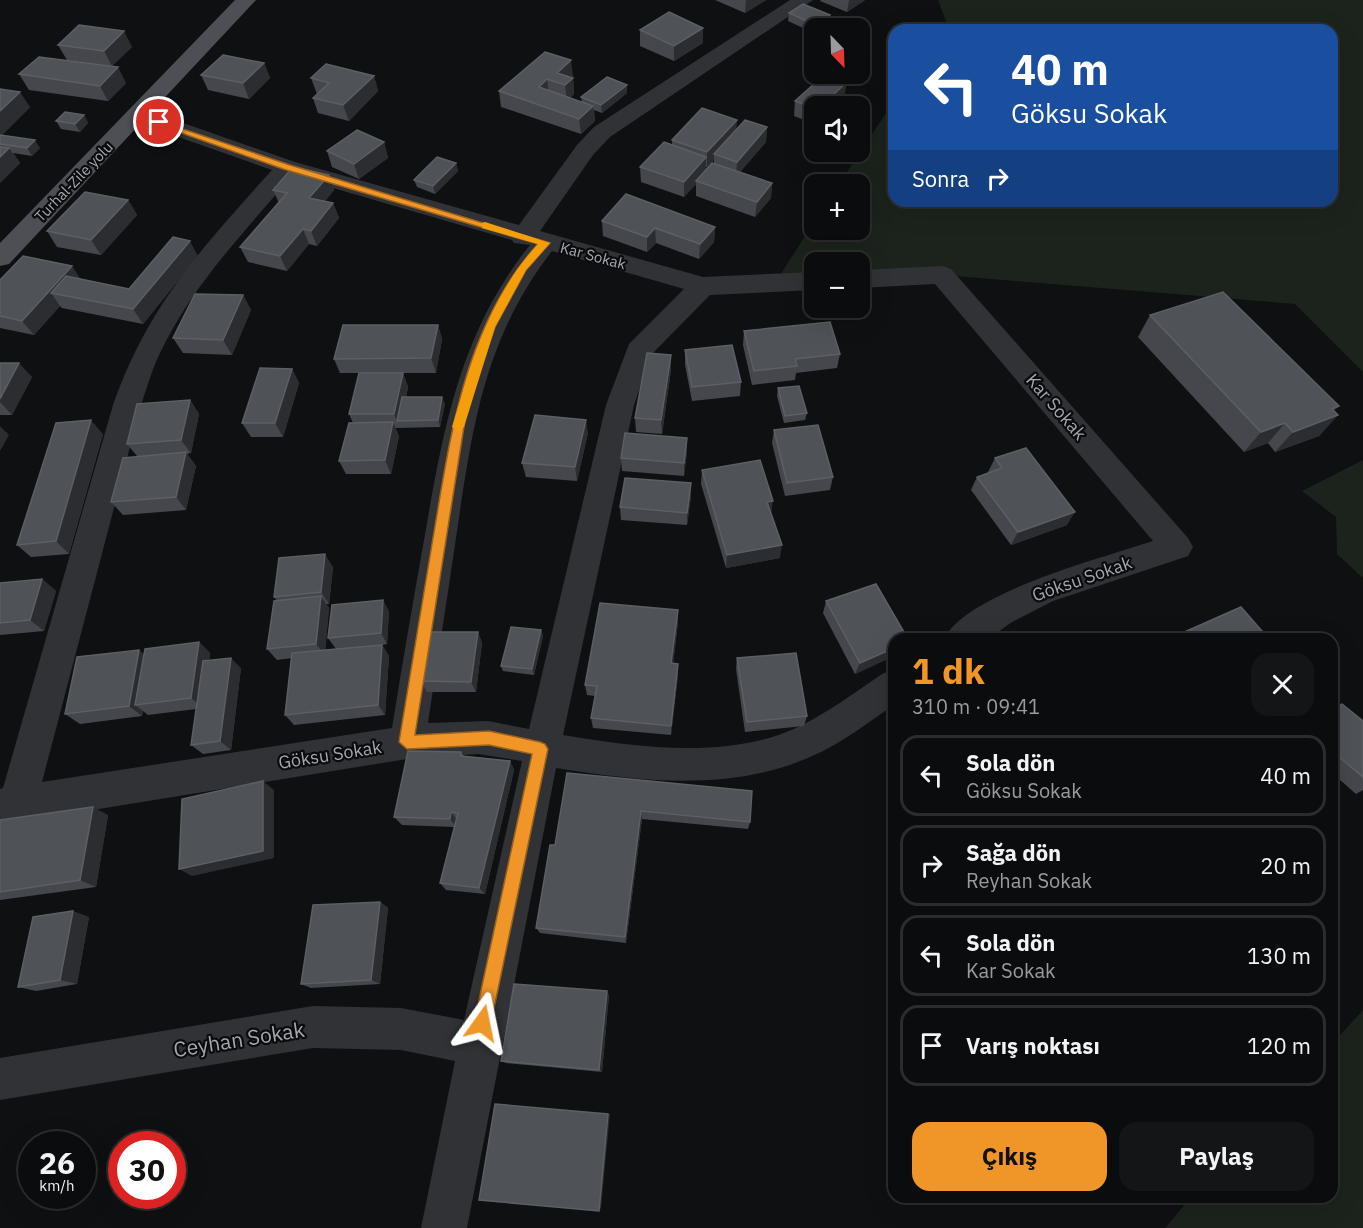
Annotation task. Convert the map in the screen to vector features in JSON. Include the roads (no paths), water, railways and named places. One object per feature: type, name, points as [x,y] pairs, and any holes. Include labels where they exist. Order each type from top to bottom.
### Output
[{"type":"main road","name":"Turhal-Zile yolu","points":[[0,258],[246,0]]},
{"type":"street","points":[[407,742],[460,414],[489,327],[522,268],[534,240],[585,150],[602,132],[803,0]]},
{"type":"street","name":"Kar Sokak","points":[[138,115],[286,167],[534,240],[703,286],[804,281]]},
{"type":"street","points":[[9,806],[127,405],[146,354],[167,316],[210,256],[286,167]]},
{"type":"street","name":"Kar Sokak","points":[[870,279],[942,275],[1177,547]]},
{"type":"street","points":[[444,1228],[478,1044],[540,749],[620,405],[635,361],[646,343],[703,286]]},
{"type":"street","name":"Göksu Sokak","points":[[970,633],[1000,612],[1043,590],[1177,547]]},
{"type":"street","name":"Göksu Sokak","points":[[9,806],[407,742],[489,738],[540,749],[668,764],[731,761],[767,754],[805,741],[888,689]]},
{"type":"street","name":"Ceyhan Sokak","points":[[0,1079],[313,1027],[401,1029],[478,1044]]}]
